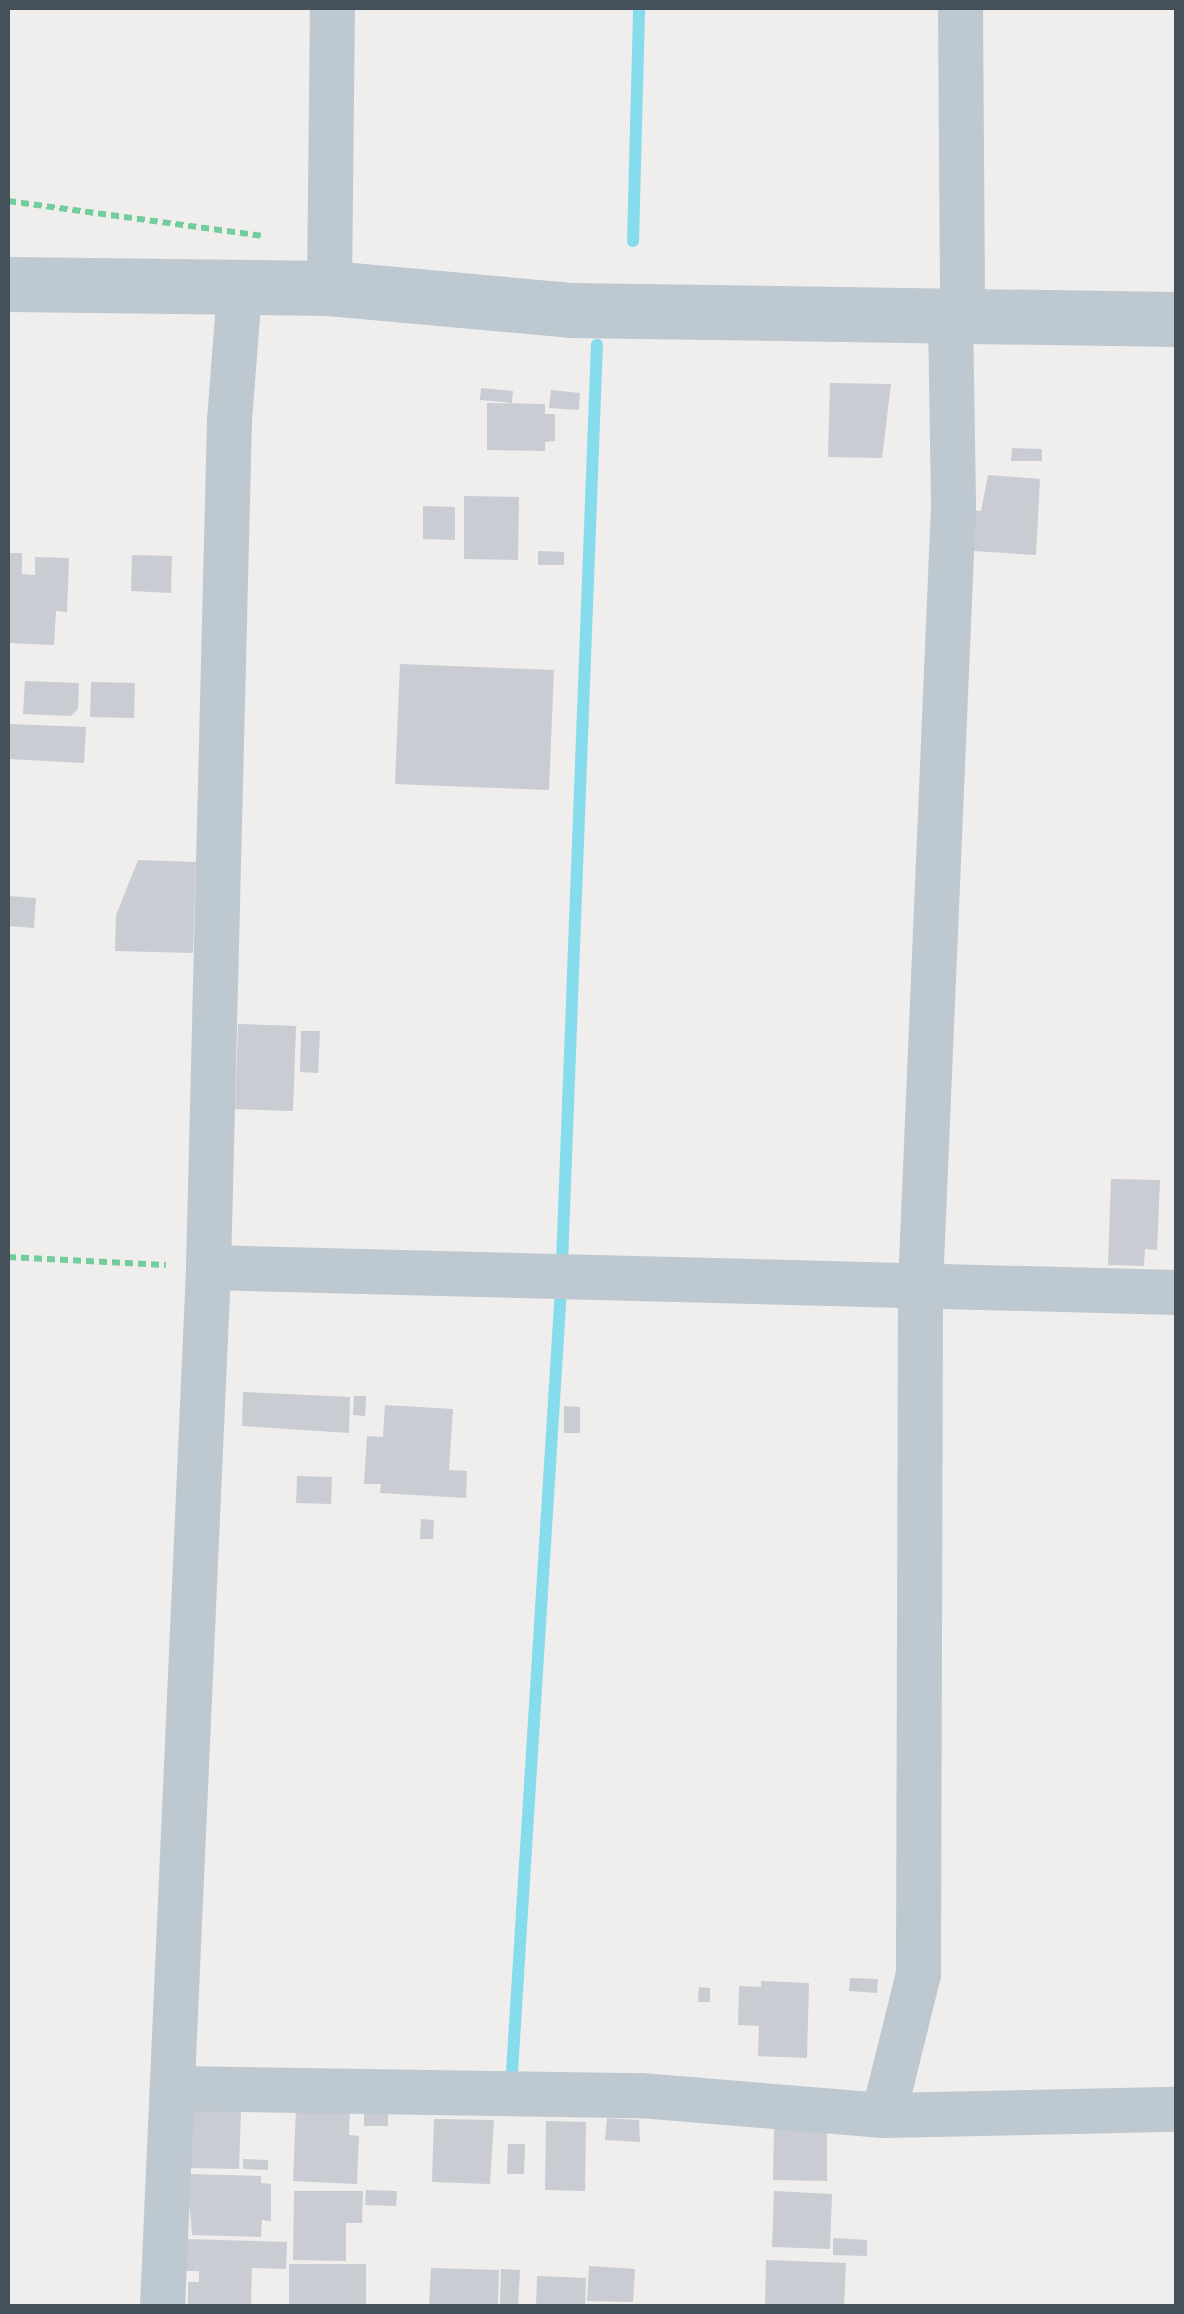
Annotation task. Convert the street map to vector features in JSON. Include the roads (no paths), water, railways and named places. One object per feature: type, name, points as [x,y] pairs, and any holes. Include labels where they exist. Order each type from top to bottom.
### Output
[{"type":"street","points":[[330,270],[332,8]]},
{"type":"street","points":[[883,2115],[918,1974],[920,1286],[953,504],[960,8]]},
{"type":"street","points":[[8,284],[239,288],[330,270],[570,310],[1176,319]]},
{"type":"street","points":[[162,2306],[176,2088],[208,1267],[229,420],[239,288]]},
{"type":"street","points":[[208,1267],[1176,1292]]},
{"type":"street","points":[[176,2088],[621,2094],[883,2115],[1176,2109]]},
{"type":"waterway","points":[[633,241],[639,8]]},
{"type":"waterway","points":[[511,2088],[561,1289],[597,345]]}]
